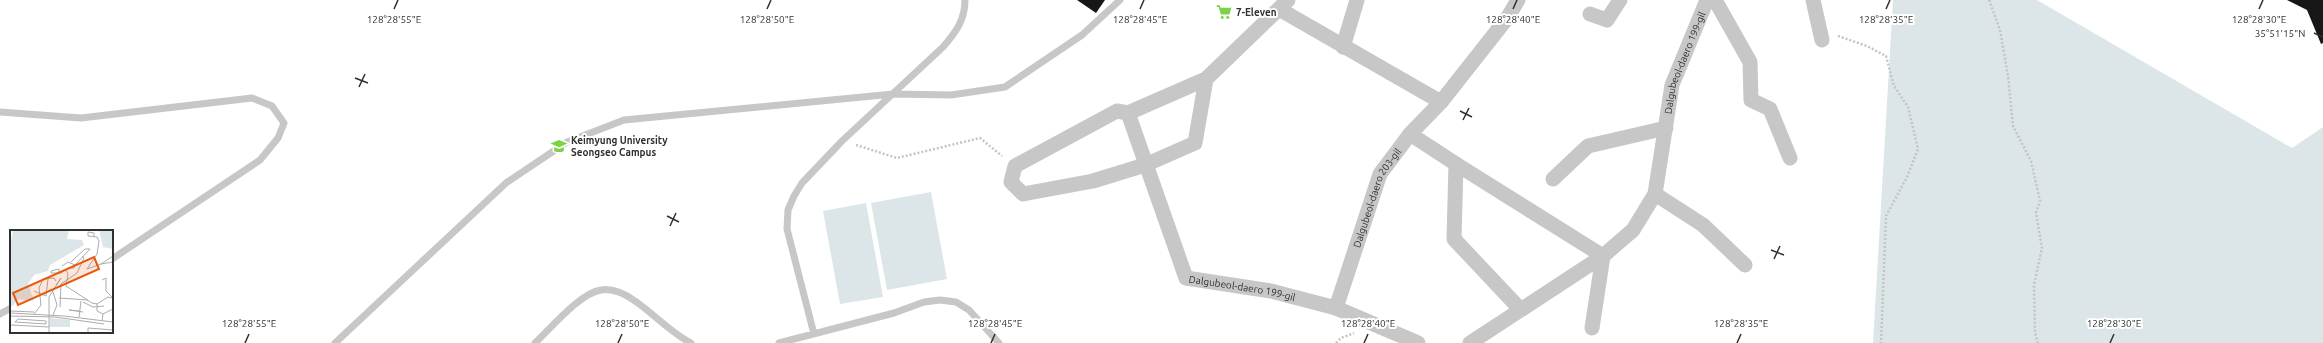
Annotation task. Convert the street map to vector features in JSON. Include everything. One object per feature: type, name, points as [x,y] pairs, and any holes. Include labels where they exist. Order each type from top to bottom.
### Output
[{"type":"street","points":[[1343,47],[1357,0]]},
{"type":"street","name":"Dalgubeol-daero 203-gil","points":[[1336,308],[1380,174],[1410,134],[1441,102],[1508,17],[1518,0]]},
{"type":"street","points":[[1590,14],[1607,20],[1620,0]]},
{"type":"street","name":"Dalgubeol-daero 199-gil","points":[[1470,343],[1602,256],[1633,230],[1655,194],[1672,85],[1707,0]]},
{"type":"street","name":"Dalgubeol-daero 199-gil","points":[[1715,0],[1750,62],[1751,100],[1770,108],[1790,158]]},
{"type":"street","points":[[1813,0],[1822,40]]},
{"type":"street","points":[[1206,79],[1195,143],[1145,165],[1093,181],[1023,194],[1011,182],[1015,166],[1117,111],[1128,113],[1206,79],[1283,4],[1343,47],[1441,102]]},
{"type":"street","name":"Dalgubeol-daero 199-gil","points":[[1128,113],[1145,165],[1186,278],[1272,290],[1336,308],[1418,343]]},
{"type":"street","name":"Dalgubeol-daero 199-gil","points":[[1553,178],[1588,146],[1666,128]]},
{"type":"street","points":[[1410,134],[1602,256],[1592,328]]},
{"type":"street","points":[[1456,164],[1454,239],[1520,309]]},
{"type":"street","points":[[1655,194],[1703,225],[1745,265]]},
{"type":"lane","points":[[814,334],[787,228],[788,210],[802,183],[842,141],[893,94],[957,31],[965,12],[965,0]]},
{"type":"lane","points":[[336,343],[506,183],[567,142],[624,120],[893,94],[951,96],[1004,87],[1082,35],[1120,0]]},
{"type":"lane","points":[[0,112],[81,118],[252,98],[272,106],[284,123],[278,138],[260,160],[113,258]]},
{"type":"lane","points":[[535,343],[587,296],[600,290],[609,289],[635,301],[672,331],[691,343]]},
{"type":"lane","points":[[779,343],[894,313],[924,302],[940,300],[956,302],[969,310],[990,340],[999,343]]},
{"type":"lane","points":[[0,314],[10,309]]},
{"type":"path","points":[[1989,0],[2000,30],[2008,76],[2013,126],[2031,161],[2040,201],[2036,213],[2042,248],[2034,285],[2035,333],[2038,343]]},
{"type":"path","points":[[1822,40],[1828,33],[1867,46],[1886,56],[1894,86],[1908,107],[1918,149],[1907,177],[1886,216],[1881,343]]},
{"type":"path","points":[[842,141],[897,158],[980,138],[1015,166]]},
{"type":"shaded area","points":[[1893,0],[2037,0],[2292,148],[2323,127],[2323,343],[1873,343]]},
{"type":"shaded area","points":[[931,192],[947,279],[887,290],[871,203]]},
{"type":"shaded area","points":[[866,203],[883,297],[840,304],[823,211]]},
{"type":"building","points":[[1077,0],[1105,0],[1096,13]]},
{"type":"building","points":[[2287,0],[2323,0],[2323,43],[2321,44],[2307,10]]},
{"type":"place","name":"7-Eleven","points":[[1224,12]]},
{"type":"place","name":"Keimyung University Seongseo Campus","points":[[559,146]]}]
